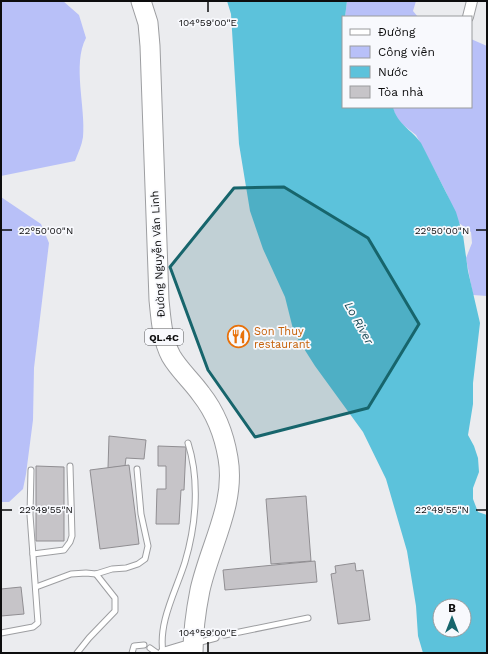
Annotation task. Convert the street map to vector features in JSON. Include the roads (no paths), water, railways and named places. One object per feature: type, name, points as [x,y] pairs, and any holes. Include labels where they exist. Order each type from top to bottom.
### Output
[{"type":"highway","name":"Đường Nguyễn Văn Linh","points":[[141,1],[148,23],[150,46],[159,300],[163,334],[171,355],[202,394],[213,411],[221,428],[228,459],[229,491],[225,514],[200,590],[193,648]]},
{"type":"street","points":[[468,16],[472,1]]},
{"type":"street","points":[[163,653],[193,648]]},
{"type":"lane","points":[[163,653],[162,634],[192,537],[195,483],[192,456],[188,443]]},
{"type":"lane","points":[[33,554],[64,550],[70,542],[72,536],[70,466]]},
{"type":"lane","points":[[36,587],[71,574],[86,572],[96,574],[138,564],[145,559],[148,552],[141,514],[137,469]]},
{"type":"lane","points":[[1,633],[33,627],[38,623],[30,515],[31,470]]},
{"type":"lane","points":[[77,653],[115,611],[115,598],[96,574]]},
{"type":"lane","points":[[225,635],[308,618]]},
{"type":"lane","points":[[193,648],[216,638]]},
{"type":"lane","points":[[132,653],[134,646],[144,645]]},
{"type":"lane","points":[[150,648],[157,653]]},
{"type":"water","name":"Lo River","points":[[227,1],[347,1],[345,16],[342,16],[342,108],[393,108],[401,122],[421,143],[456,212],[463,235],[468,271],[480,323],[473,383],[473,404],[468,435],[478,458],[479,472],[473,488],[473,499],[478,512],[487,515],[487,653],[423,653],[418,636],[416,606],[407,551],[386,479],[363,432],[315,366],[294,333],[285,297],[263,249],[250,211],[239,144],[231,14]]},
{"type":"place","name":"Son Thuy restaurant","points":[[238,337]]}]
